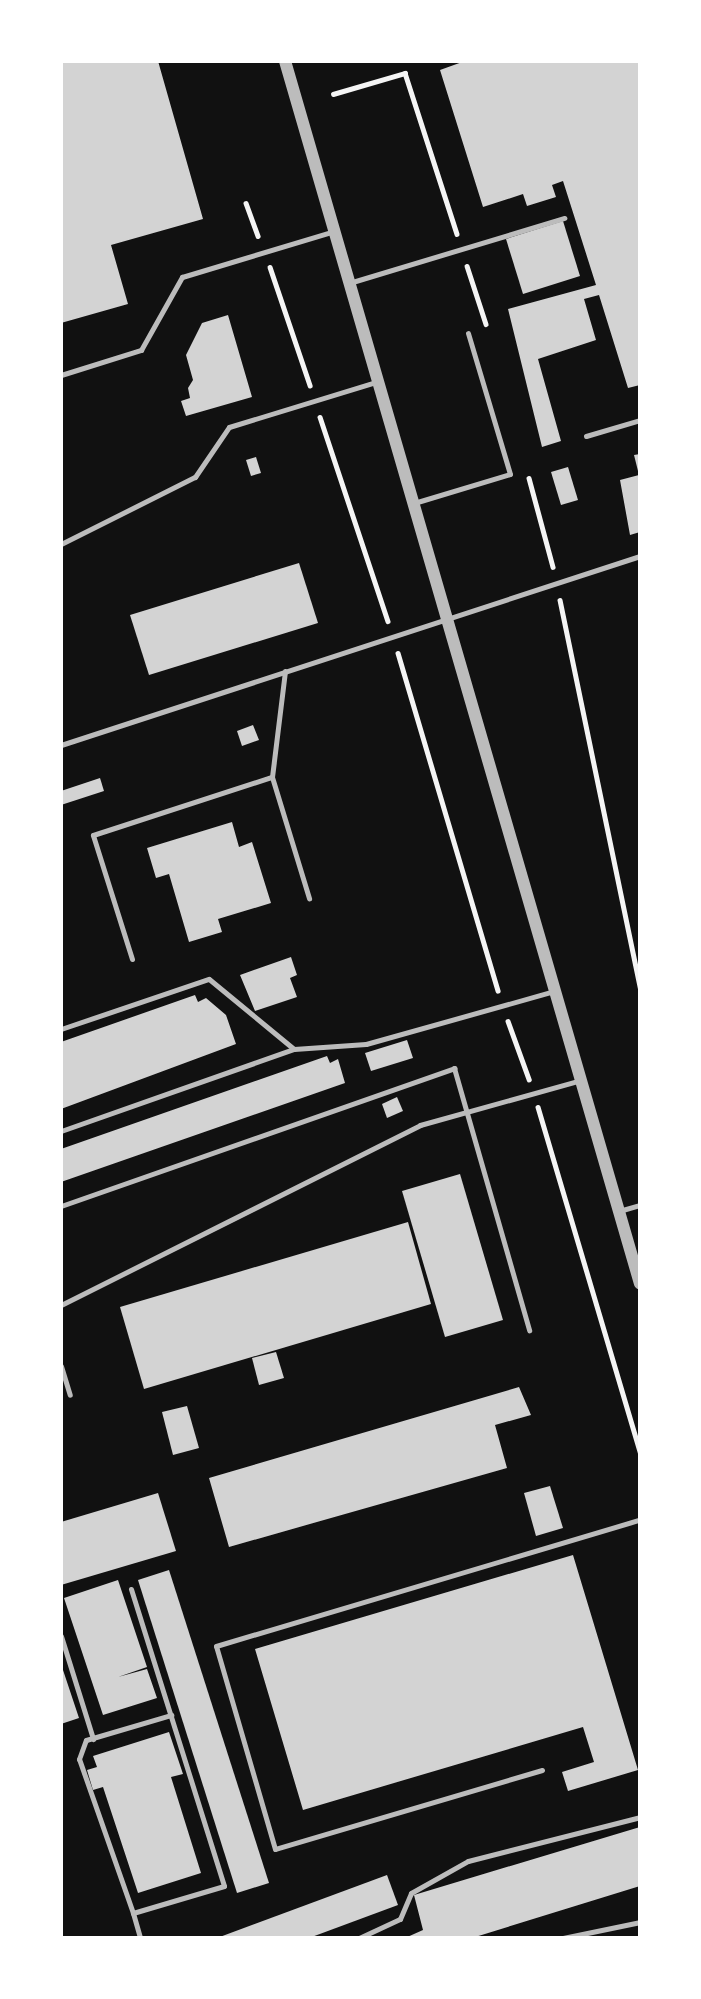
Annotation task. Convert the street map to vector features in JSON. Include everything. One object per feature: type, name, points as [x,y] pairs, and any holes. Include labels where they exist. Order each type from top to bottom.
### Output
[{"type":"street","points":[[285,61],[640,1284]]},
{"type":"lane","points":[[349,283],[564,218]]},
{"type":"lane","points":[[61,375],[141,350],[182,277],[335,231]]},
{"type":"lane","points":[[414,503],[510,474],[468,333]]},
{"type":"lane","points":[[61,544],[195,477],[229,427],[378,381]]},
{"type":"lane","points":[[586,436],[640,421]]},
{"type":"lane","points":[[61,745],[640,556]]},
{"type":"lane","points":[[285,671],[272,777],[309,898]]},
{"type":"lane","points":[[132,960],[93,835],[272,777]]},
{"type":"lane","points":[[61,1029],[209,979],[294,1049]]},
{"type":"lane","points":[[61,1131],[294,1049],[366,1044],[555,991]]},
{"type":"lane","points":[[61,1206],[454,1068],[529,1330]]},
{"type":"lane","points":[[61,1305],[420,1125],[581,1080]]},
{"type":"lane","points":[[619,1211],[640,1205]]},
{"type":"lane","points":[[61,1366],[70,1395]]},
{"type":"lane","points":[[542,1770],[275,1849],[216,1646],[640,1520]]},
{"type":"lane","points":[[131,1589],[224,1886],[133,1913]]},
{"type":"lane","points":[[61,1636],[93,1739]]},
{"type":"lane","points":[[140,1938],[79,1759],[86,1740],[171,1715]]},
{"type":"lane","points":[[359,1938],[400,1919],[411,1893],[468,1861],[640,1818]]},
{"type":"lane","points":[[563,1938],[640,1922]]},
{"type":"path","points":[[333,94],[405,73],[488,331]]},
{"type":"path","points":[[246,203],[393,636],[503,1006],[534,1093],[640,1452]]},
{"type":"path","points":[[525,464],[556,582],[640,988]]},
{"type":"building","points":[[61,61],[158,61],[203,219],[111,245],[128,304],[61,323]]},
{"type":"building","points":[[465,61],[640,61],[640,385],[628,388],[599,295],[584,299],[596,340],[538,359],[561,441],[542,447],[508,309],[596,285],[563,181],[552,185],[556,197],[527,206],[523,194],[483,207],[440,70]]},
{"type":"building","points":[[563,221],[580,276],[523,294],[506,239]]},
{"type":"building","points":[[228,315],[252,397],[186,416],[181,401],[190,398],[188,388],[193,380],[186,355],[202,323]]},
{"type":"building","points":[[640,454],[640,532],[630,535],[620,480],[639,475],[634,455]]},
{"type":"building","points":[[256,457],[261,473],[251,476],[246,460]]},
{"type":"building","points":[[568,467],[578,500],[561,505],[551,472]]},
{"type":"building","points":[[299,563],[318,623],[149,675],[130,615]]},
{"type":"building","points":[[253,725],[259,740],[242,746],[237,731]]},
{"type":"building","points":[[100,778],[104,791],[61,805],[61,791]]},
{"type":"building","points":[[232,822],[239,847],[252,842],[271,903],[218,919],[222,932],[189,942],[169,874],[156,878],[147,848]]},
{"type":"building","points":[[291,957],[297,975],[290,978],[297,997],[255,1011],[240,975]]},
{"type":"building","points":[[195,995],[198,1002],[206,998],[226,1015],[236,1044],[61,1109],[61,1042]]},
{"type":"building","points":[[407,1040],[413,1058],[371,1071],[365,1053]]},
{"type":"building","points":[[327,1056],[330,1063],[338,1059],[345,1083],[61,1182],[61,1149]]},
{"type":"building","points":[[397,1097],[403,1111],[387,1118],[382,1104]]},
{"type":"building","points":[[460,1174],[503,1320],[445,1337],[402,1191]]},
{"type":"building","points":[[408,1222],[431,1304],[144,1389],[120,1307]]},
{"type":"building","points":[[276,1352],[284,1378],[259,1385],[252,1358]]},
{"type":"building","points":[[519,1387],[531,1415],[495,1425],[507,1468],[229,1547],[209,1478]]},
{"type":"building","points":[[187,1406],[199,1448],[173,1455],[162,1412]]},
{"type":"building","points":[[550,1486],[563,1528],[536,1536],[524,1493]]},
{"type":"building","points":[[158,1493],[176,1551],[61,1585],[61,1522]]},
{"type":"building","points":[[573,1555],[638,1770],[568,1791],[562,1772],[594,1762],[583,1727],[303,1810],[255,1649]]},
{"type":"building","points":[[169,1570],[269,1883],[237,1893],[138,1580]]},
{"type":"building","points":[[118,1580],[147,1667],[118,1677],[147,1669],[157,1698],[103,1715],[64,1598]]},
{"type":"building","points":[[61,1664],[79,1718],[61,1724]]},
{"type":"building","points":[[169,1732],[183,1774],[171,1777],[201,1873],[138,1893],[103,1787],[93,1790],[87,1770],[97,1767],[93,1756]]},
{"type":"building","points":[[640,1827],[640,1886],[472,1938],[405,1938],[423,1930],[414,1895]]},
{"type":"building","points":[[387,1875],[398,1905],[309,1938],[217,1938]]}]
